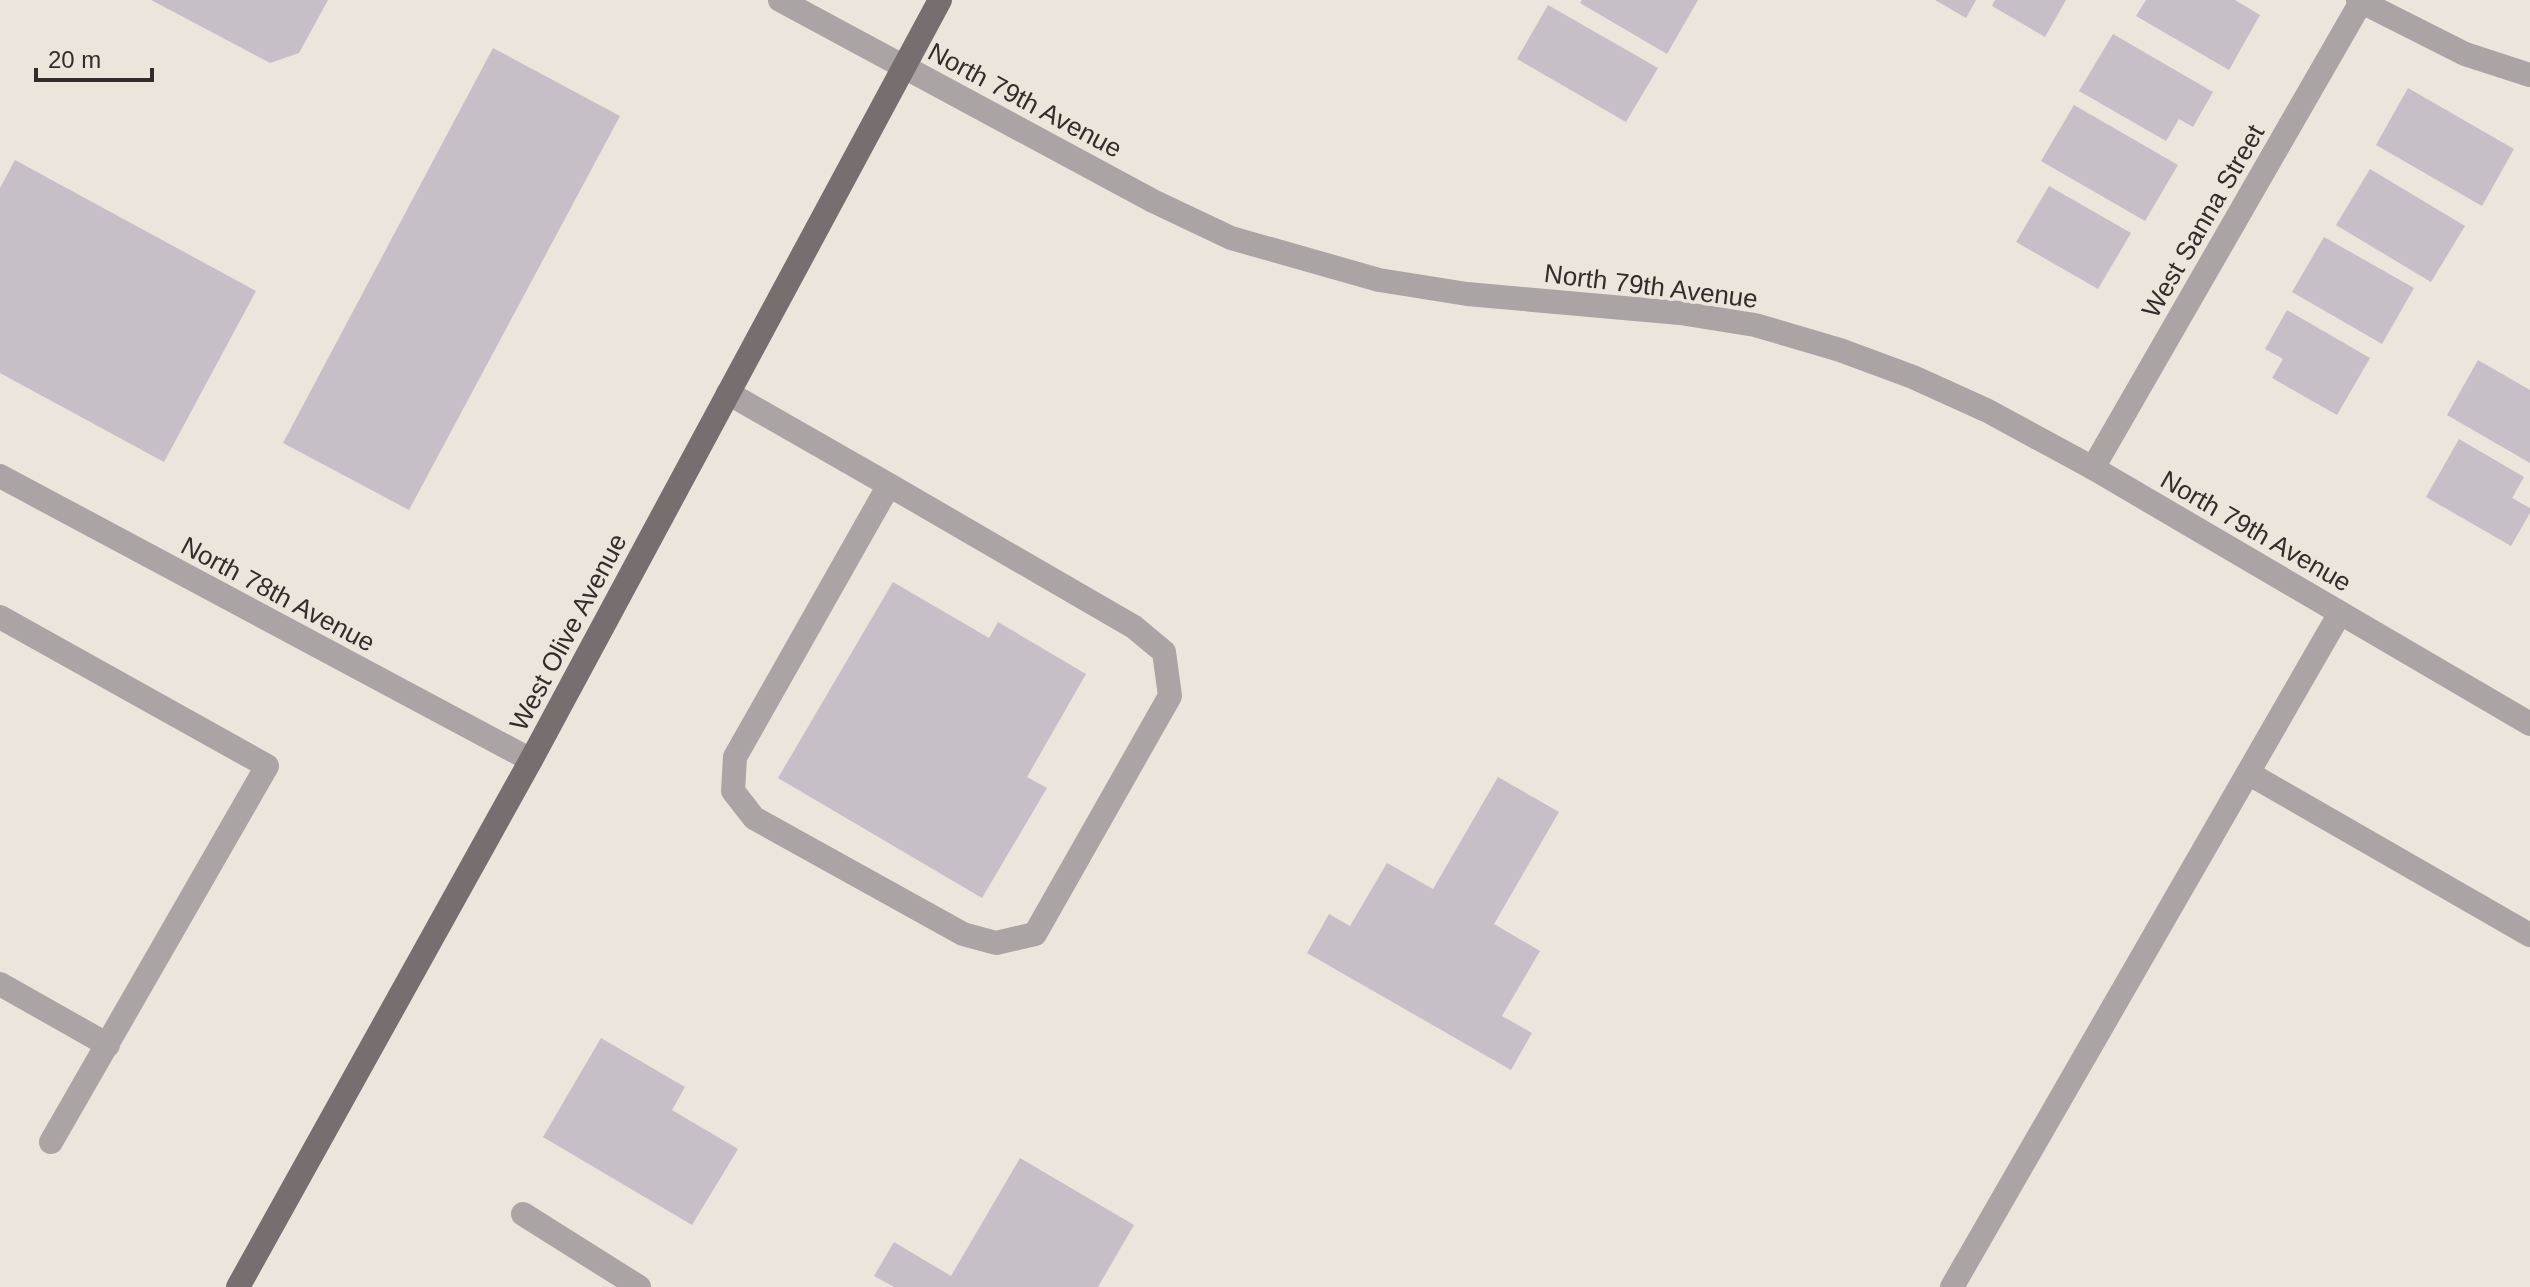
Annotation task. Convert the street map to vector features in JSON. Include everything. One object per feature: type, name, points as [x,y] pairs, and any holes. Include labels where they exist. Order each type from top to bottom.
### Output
[{"type":"main road","name":"West Olive Avenue","points":[[238,1287],[531,760],[940,0]]},
{"type":"street","name":"North 79th Avenue","points":[[780,0],[1153,201],[1231,238],[1379,280],[1467,294],[1680,313],[1755,325],[1840,350],[1913,377],[1988,411],[2093,468],[2530,724]]},
{"type":"street","points":[[2359,1],[2465,54],[2530,75]]},
{"type":"street","name":"West Sanna Street","points":[[2093,468],[2359,1]]},
{"type":"street","points":[[728,393],[889,485],[1134,627],[1164,652],[1170,696],[1035,934],[996,943],[963,934],[754,818],[733,791],[735,757],[889,485]]},
{"type":"street","name":"North 78th Avenue","points":[[0,476],[531,760]]},
{"type":"street","points":[[1952,1287],[2340,613]]},
{"type":"street","points":[[0,617],[267,766],[51,1142]]},
{"type":"street","points":[[2248,773],[2530,935]]},
{"type":"street","points":[[0,984],[108,1045]]},
{"type":"street","points":[[523,1214],[639,1287]]},
{"type":"building","points":[[151,0],[328,0],[299,53],[270,63]]},
{"type":"building","points":[[1582,0],[1698,0],[1667,54],[1580,3]]},
{"type":"building","points":[[1935,0],[1976,0],[1966,18]]},
{"type":"building","points":[[1995,0],[2066,0],[2045,37],[1992,6]]},
{"type":"building","points":[[2146,0],[2235,0],[2260,15],[2229,70],[2136,16]]},
{"type":"building","points":[[1548,5],[1658,68],[1626,122],[1517,59]]},
{"type":"building","points":[[2113,34],[2213,92],[2193,127],[2179,119],[2166,141],[2079,91]]},
{"type":"building","points":[[493,48],[620,116],[409,510],[283,443]]},
{"type":"building","points":[[2408,88],[2514,149],[2482,206],[2376,145]]},
{"type":"building","points":[[2074,105],[2178,165],[2145,221],[2041,161]]},
{"type":"building","points":[[15,160],[256,291],[164,462],[0,373],[0,188]]},
{"type":"building","points":[[2370,169],[2465,226],[2431,282],[2336,225]]},
{"type":"building","points":[[2049,186],[2131,233],[2098,289],[2016,242]]},
{"type":"building","points":[[2324,237],[2414,288],[2382,344],[2292,292]]},
{"type":"building","points":[[2287,310],[2370,358],[2337,415],[2272,378],[2283,359],[2265,349]]},
{"type":"building","points":[[2478,360],[2530,390],[2530,463],[2447,415]]},
{"type":"building","points":[[2459,439],[2524,477],[2512,498],[2530,508],[2530,513],[2511,546],[2426,497]]},
{"type":"building","points":[[893,582],[989,638],[998,622],[1086,674],[1027,777],[1047,788],[982,898],[778,778]]},
{"type":"building","points":[[1498,777],[1559,812],[1494,924],[1540,951],[1502,1016],[1532,1033],[1511,1070],[1307,953],[1329,914],[1350,926],[1387,863],[1433,889]]},
{"type":"building","points":[[601,1038],[685,1087],[672,1110],[738,1149],[692,1225],[543,1137]]},
{"type":"building","points":[[1020,1158],[1134,1225],[1098,1287],[894,1287],[874,1276],[894,1242],[951,1276]]}]
